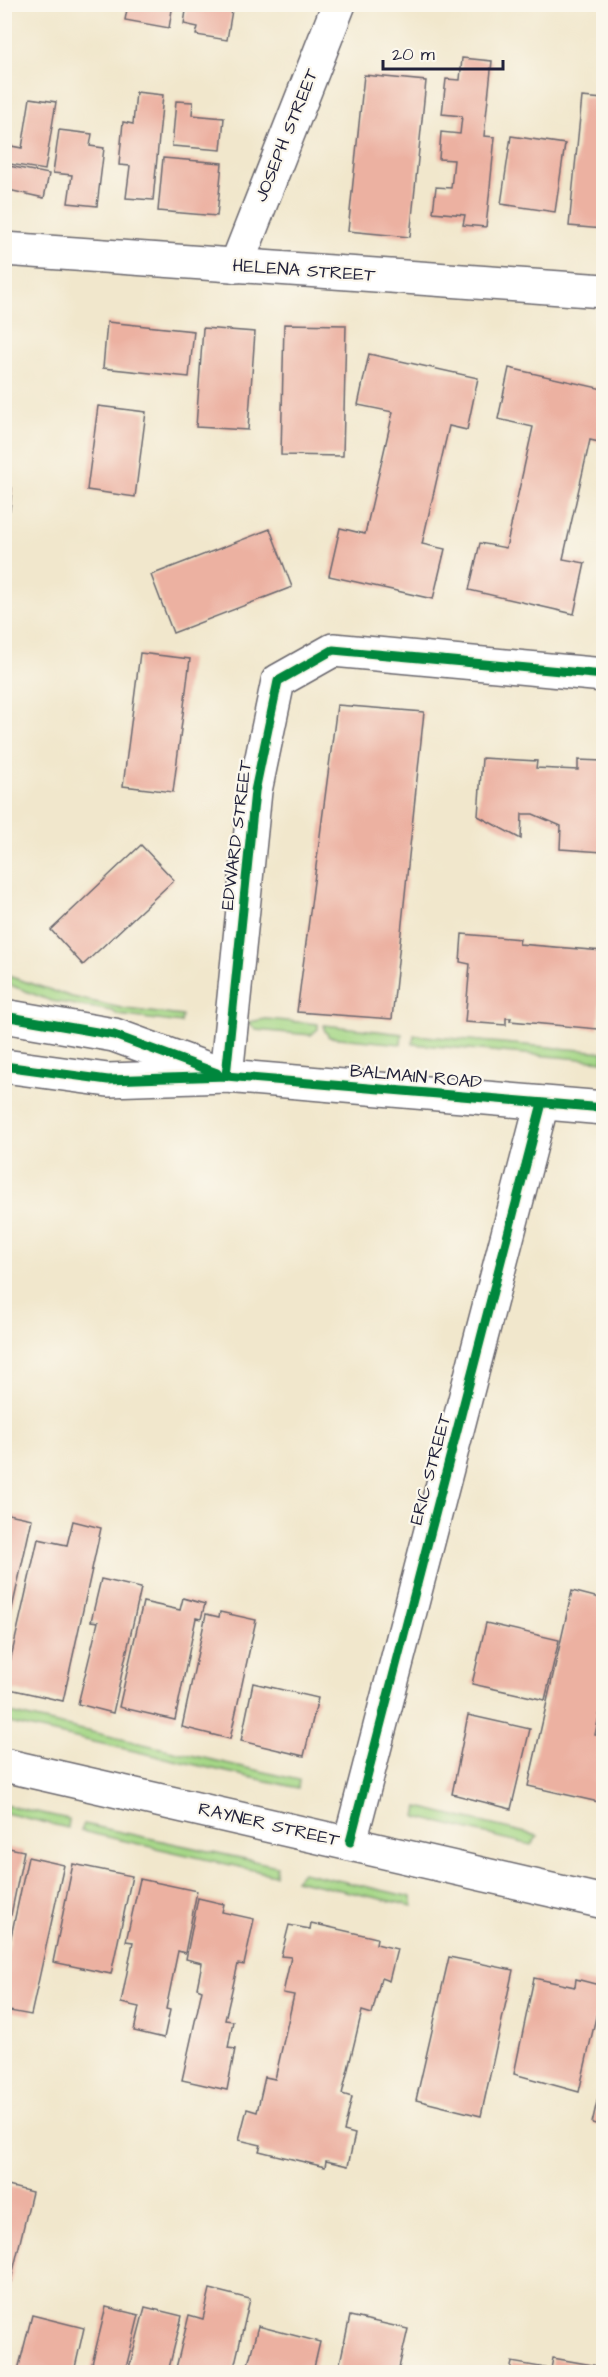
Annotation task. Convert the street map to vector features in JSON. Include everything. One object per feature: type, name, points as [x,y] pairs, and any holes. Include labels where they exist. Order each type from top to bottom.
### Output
[{"type":"street","name":"JOSEPH STREET","points":[[236,266],[339,4]]},
{"type":"street","name":"HELENA STREET","points":[[4,249],[603,291]]},
{"type":"street","name":"EDWARD STREET","points":[[226,1076],[255,791],[278,681],[333,650],[603,675]]},
{"type":"street","name":"BALMAIN ROAD","points":[[4,1016],[114,1035],[226,1076]]},
{"type":"street","name":"BALMAIN ROAD","points":[[4,1066],[108,1080],[226,1076],[603,1108]]},
{"type":"street","name":"ERIC STREET","points":[[350,1842],[542,1103]]},
{"type":"street","name":"RAYNER STREET","points":[[4,1765],[350,1842],[603,1902]]},
{"type":"green space","points":[[5,975],[72,997],[126,1009],[182,1016],[181,1023],[118,1015],[112,1011],[51,1001],[5,983]]},
{"type":"green space","points":[[266,1019],[318,1024],[318,1029],[311,1035],[256,1030],[248,1022]]},
{"type":"green space","points":[[324,1025],[402,1034],[401,1044],[329,1037]]},
{"type":"green space","points":[[414,1035],[603,1052],[603,1061],[413,1044]]},
{"type":"green space","points":[[5,1712],[299,1780],[298,1788],[5,1722]]},
{"type":"green space","points":[[5,1805],[69,1819],[68,1828],[5,1813]]},
{"type":"green space","points":[[418,1807],[538,1836],[531,1845],[416,1817]]},
{"type":"green space","points":[[84,1824],[277,1866],[275,1875],[81,1831]]},
{"type":"green space","points":[[302,1872],[411,1897],[413,1906],[295,1880]]},
{"type":"building","points":[[128,4],[173,4],[169,28],[125,20]]},
{"type":"building","points":[[187,4],[233,4],[227,40],[196,35],[198,27],[184,24]]},
{"type":"building","points":[[462,58],[492,61],[484,136],[495,137],[486,227],[463,225],[465,215],[433,212],[436,187],[451,188],[454,160],[439,159],[441,132],[460,134],[462,116],[442,114],[446,79],[460,80]]},
{"type":"building","points":[[364,75],[426,81],[410,237],[348,231]]},
{"type":"building","points":[[136,92],[163,95],[153,200],[126,198],[130,166],[119,165],[123,122],[133,124]]},
{"type":"building","points":[[582,97],[603,99],[603,229],[569,226]]},
{"type":"building","points":[[30,98],[56,102],[45,170],[4,163],[6,145],[22,148]]},
{"type":"building","points":[[176,101],[193,102],[192,115],[224,118],[221,150],[172,146]]},
{"type":"building","points":[[59,130],[92,134],[90,146],[104,148],[97,206],[68,203],[72,175],[53,173]]},
{"type":"building","points":[[511,136],[565,144],[555,212],[501,204]]},
{"type":"building","points":[[163,158],[222,163],[217,216],[158,211]]},
{"type":"building","points":[[4,165],[49,174],[44,198],[4,189]]},
{"type":"building","points":[[107,322],[194,331],[189,377],[103,368]]},
{"type":"building","points":[[284,324],[346,325],[343,456],[281,455]]},
{"type":"building","points":[[203,328],[255,332],[248,430],[196,427]]},
{"type":"building","points":[[369,354],[478,378],[467,430],[449,426],[422,544],[445,549],[433,599],[329,576],[340,528],[365,534],[393,412],[358,405]]},
{"type":"building","points":[[509,368],[603,389],[603,443],[590,440],[563,559],[585,563],[574,614],[469,590],[480,543],[506,548],[533,427],[498,419]]},
{"type":"building","points":[[98,406],[146,412],[135,497],[87,490]]},
{"type":"building","points":[[4,487],[12,488],[10,510],[4,509]]},
{"type":"building","points":[[270,529],[292,587],[173,633],[151,575]]},
{"type":"building","points":[[140,653],[190,659],[173,792],[123,786]]},
{"type":"building","points":[[337,705],[424,712],[392,1019],[297,1012]]},
{"type":"building","points":[[482,758],[537,761],[536,768],[578,770],[578,760],[603,761],[603,852],[560,849],[561,826],[533,814],[522,814],[521,839],[478,816]]},
{"type":"building","points":[[141,845],[174,880],[83,965],[51,930]]},
{"type":"building","points":[[462,934],[520,939],[519,944],[603,951],[598,1029],[510,1021],[511,1018],[506,1018],[506,1025],[465,1022],[470,964],[460,962]]},
{"type":"building","points":[[4,1513],[32,1519],[5,1640],[4,1640]]},
{"type":"building","points":[[73,1521],[101,1528],[63,1701],[5,1688],[38,1539],[67,1545]]},
{"type":"building","points":[[101,1579],[141,1588],[113,1713],[78,1704],[98,1622],[91,1621]]},
{"type":"building","points":[[572,1591],[603,1599],[603,1698],[595,1735],[603,1737],[603,1803],[528,1786]]},
{"type":"building","points":[[183,1598],[205,1604],[201,1619],[196,1618],[175,1720],[119,1707],[143,1602],[180,1610]]},
{"type":"building","points":[[220,1612],[256,1620],[230,1739],[182,1727],[206,1614],[219,1617]]},
{"type":"building","points":[[486,1623],[559,1640],[545,1700],[472,1684]]},
{"type":"building","points":[[253,1683],[318,1698],[304,1756],[241,1741]]},
{"type":"building","points":[[468,1715],[530,1729],[511,1809],[452,1794]]},
{"type":"building","points":[[4,1847],[24,1851],[11,1915],[4,1914]]},
{"type":"building","points":[[28,1857],[64,1865],[31,2015],[4,2010],[4,1969]]},
{"type":"building","points":[[73,1864],[132,1876],[111,1974],[53,1962]]},
{"type":"building","points":[[140,1879],[197,1891],[185,1953],[178,1951],[166,2009],[170,2010],[164,2038],[134,2031],[139,2007],[121,2003],[133,1942],[126,1941]]},
{"type":"building","points":[[198,1898],[224,1904],[222,1912],[254,1919],[244,1965],[238,1964],[225,2020],[233,2021],[228,2048],[235,2049],[227,2090],[182,2080],[202,1990],[197,1988],[202,1963],[186,1959]]},
{"type":"building","points":[[311,1923],[377,1938],[376,1944],[397,1949],[389,1981],[381,1978],[372,2014],[362,2011],[342,2094],[352,2097],[344,2131],[355,2134],[348,2166],[326,2161],[325,2167],[259,2151],[261,2145],[239,2140],[247,2109],[257,2112],[265,2077],[275,2079],[294,1995],[283,1993],[291,1957],[281,1956],[289,1925],[310,1929]]},
{"type":"building","points":[[449,1957],[513,1970],[481,2116],[416,2100]]},
{"type":"building","points":[[534,1978],[575,1987],[576,1979],[603,1986],[579,2092],[514,2074]]},
{"type":"building","points":[[603,2076],[603,2126],[592,2123]]},
{"type":"building","points":[[4,2185],[32,2192],[5,2305],[4,2305]]},
{"type":"building","points":[[210,2289],[250,2299],[233,2372],[175,2372],[189,2315],[203,2319]]},
{"type":"building","points":[[106,2307],[139,2315],[125,2372],[90,2372]]},
{"type":"building","points":[[145,2307],[182,2316],[168,2372],[128,2372]]},
{"type":"building","points":[[32,2315],[84,2328],[74,2372],[18,2370]]},
{"type":"building","points":[[350,2316],[408,2329],[398,2372],[338,2372]]},
{"type":"building","points":[[258,2326],[320,2342],[313,2372],[246,2372]]},
{"type":"building","points":[[553,2358],[603,2367],[603,2372],[510,2372],[512,2362],[551,2369]]},
{"type":"cycle path","points":[[226,1076],[255,791],[278,681],[333,650],[604,675]]},
{"type":"cycle path","points":[[4,1016],[114,1035],[217,1073]]},
{"type":"cycle path","points":[[4,1066],[108,1080],[226,1076],[604,1108]]},
{"type":"cycle path","points":[[350,1842],[542,1103]]}]
